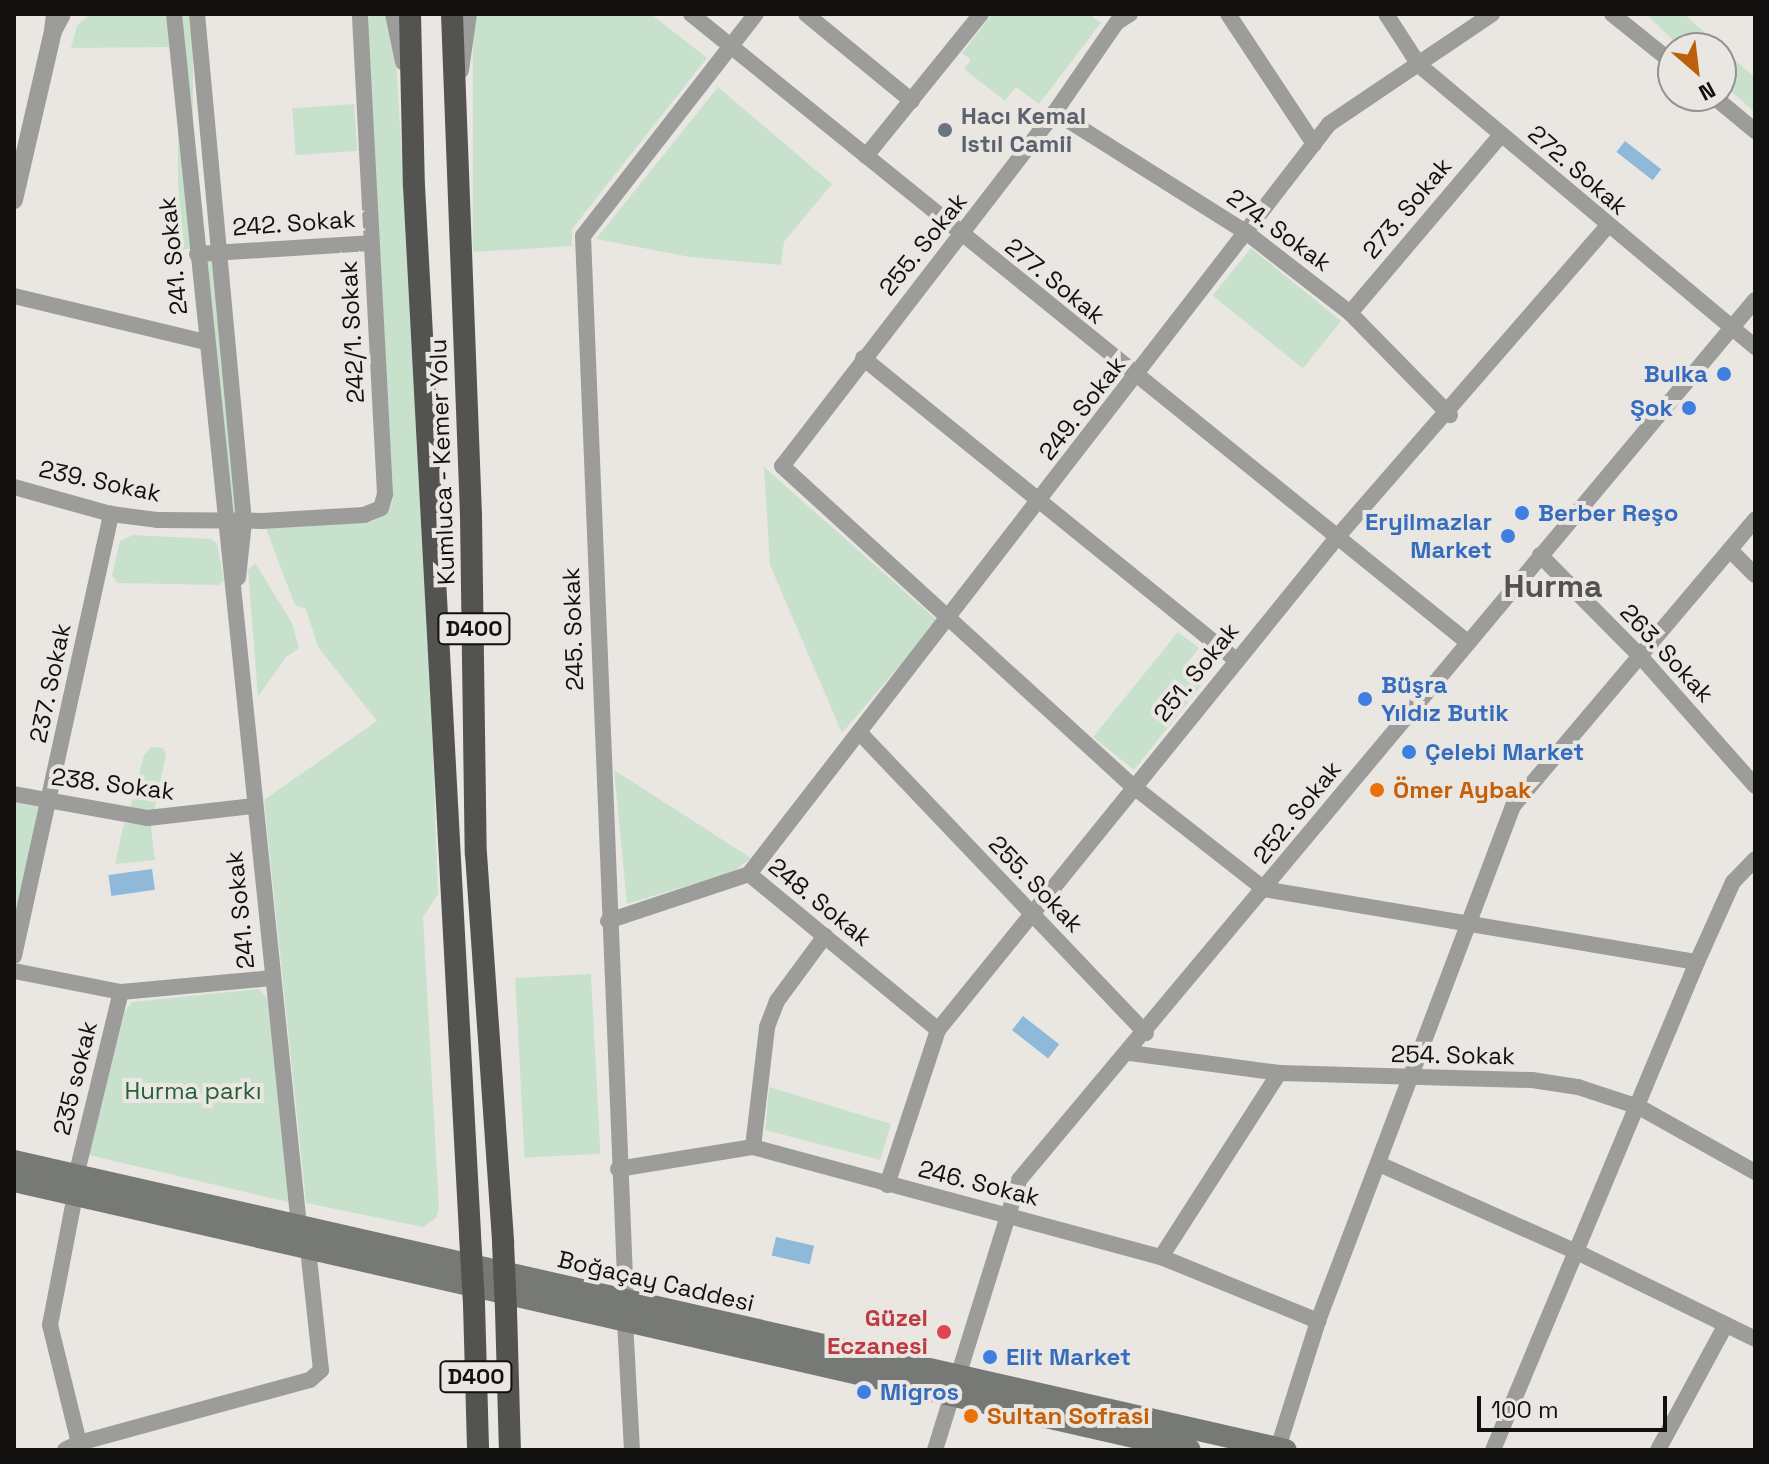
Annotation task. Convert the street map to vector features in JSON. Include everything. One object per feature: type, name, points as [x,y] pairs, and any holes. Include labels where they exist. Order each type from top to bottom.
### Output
[{"type":"highway","name":"Kumluca - Kemer Yolu","points":[[410,14],[474,1304],[478,1450]]},
{"type":"highway","name":"Kumluca - Kemer Yolu","points":[[452,14],[471,516],[476,854],[503,1243],[510,1450]]},
{"type":"main road","name":"Boğaçay Caddesi","points":[[14,1161],[75,1185],[308,1248],[626,1311],[956,1385],[1282,1449]]},
{"type":"main road","name":"Boğaçay Caddesi","points":[[14,1181],[75,1185],[299,1226],[626,1311]]},
{"type":"main road","name":"Boğaçay Caddesi","points":[[956,1385],[1190,1450]]},
{"type":"street","points":[[14,200],[20,142],[54,23],[62,14]]},
{"type":"street","name":"241. Sokak","points":[[174,14],[223,522],[236,589],[271,978],[299,1226]]},
{"type":"street","name":"241. Sokak","points":[[197,14],[244,522],[236,589]]},
{"type":"street","name":"242/1. Sokak","points":[[244,522],[364,515],[384,502],[360,14]]},
{"type":"street","points":[[394,14],[412,82]]},
{"type":"street","points":[[454,96],[468,14]]},
{"type":"street","name":"277. Sokak","points":[[691,14],[1136,378],[1339,535],[1466,641]]},
{"type":"street","name":"245. Sokak","points":[[632,1450],[618,1169],[583,236],[756,14]]},
{"type":"street","points":[[806,14],[912,101]]},
{"type":"street","points":[[866,156],[981,14]]},
{"type":"street","points":[[1228,14],[1314,144]]},
{"type":"street","name":"272. Sokak","points":[[1386,14],[1419,65],[1607,227],[1755,347]]},
{"type":"street","name":"249. Sokak","points":[[749,874],[1041,501],[1329,124],[1492,14]]},
{"type":"street","points":[[1612,14],[1657,50]]},
{"type":"street","name":"255. Sokak","points":[[951,617],[782,466],[1055,112],[1117,17]]},
{"type":"street","name":"274. Sokak","points":[[1055,112],[1247,233],[1350,313],[1448,413]]},
{"type":"street","points":[[1732,112],[1755,131]]},
{"type":"street","name":"273. Sokak","points":[[1350,313],[1501,135]]},
{"type":"street","name":"251. Sokak","points":[[887,1185],[938,1030],[1339,535],[1607,227]]},
{"type":"street","name":"242. Sokak","points":[[197,254],[370,243]]},
{"type":"street","points":[[14,296],[206,342]]},
{"type":"street","name":"252. Sokak","points":[[935,1450],[1019,1180],[1130,1053],[1466,641],[1755,300]]},
{"type":"street","points":[[863,358],[1236,660]]},
{"type":"street","name":"239. Sokak","points":[[14,487],[111,514],[244,522]]},
{"type":"street","name":"237. Sokak","points":[[14,956],[111,514]]},
{"type":"street","points":[[1282,1449],[1318,1321],[1513,806],[1755,520]]},
{"type":"street","points":[[1730,550],[1755,575]]},
{"type":"street","name":"263. Sokak","points":[[1540,555],[1641,657],[1755,786]]},
{"type":"street","points":[[951,617],[1134,787],[1264,889],[1697,962]]},
{"type":"street","name":"255. Sokak","points":[[859,732],[1146,1033]]},
{"type":"street","name":"238. Sokak","points":[[14,794],[157,819],[254,806]]},
{"type":"street","points":[[1493,1450],[1639,1107],[1697,962],[1733,882],[1755,859]]},
{"type":"street","name":"248. Sokak","points":[[608,921],[749,874],[938,1030]]},
{"type":"street","points":[[753,1147],[767,1027],[777,1001],[825,936]]},
{"type":"street","points":[[14,971],[121,992],[271,978]]},
{"type":"street","name":"235 sokak","points":[[72,1447],[50,1325],[75,1185],[121,992]]},
{"type":"street","name":"254. Sokak","points":[[1130,1053],[1279,1073],[1532,1080],[1578,1087],[1639,1107],[1755,1172]]},
{"type":"street","points":[[1161,1257],[1279,1073]]},
{"type":"street","name":"246. Sokak","points":[[618,1169],[753,1147],[1161,1257],[1318,1321]]},
{"type":"street","points":[[1379,1164],[1577,1252],[1755,1339]]},
{"type":"street","points":[[72,1447],[310,1380],[321,1370],[308,1248]]},
{"type":"street","points":[[1658,1450],[1725,1326]]},
{"type":"green space","points":[[90,14],[168,14],[171,47],[71,48],[77,26]]},
{"type":"green space","points":[[178,14],[193,14],[193,249],[178,249]]},
{"type":"green space","points":[[367,14],[387,14],[395,42],[426,565],[438,894],[423,917],[439,1208],[436,1218],[423,1227],[306,1203],[264,800],[377,721],[318,647],[306,609],[295,605],[266,529],[374,521],[390,506]]},
{"type":"green space","points":[[473,14],[651,14],[707,58],[572,229],[572,246],[473,252]]},
{"type":"green space","points":[[992,14],[1089,14],[1101,23],[1039,104],[1016,87],[1005,101],[964,69],[971,60],[962,53]]},
{"type":"green space","points":[[1646,14],[1684,14],[1704,32],[1665,32]]},
{"type":"green space","points":[[1737,62],[1755,77],[1755,112],[1737,97]]},
{"type":"green space","points":[[718,87],[832,184],[784,242],[781,265],[690,257],[596,239]]},
{"type":"green space","points":[[354,104],[357,151],[295,155],[292,108]]},
{"type":"green space","points":[[1251,248],[1341,321],[1303,368],[1213,295]]},
{"type":"green space","points":[[216,257],[239,519],[225,520],[202,258]]},
{"type":"green space","points":[[764,467],[938,621],[842,733],[770,565]]},
{"type":"green space","points":[[133,535],[212,539],[217,544],[224,580],[219,585],[118,583],[112,576],[120,541]]},
{"type":"green space","points":[[255,563],[292,623],[299,648],[286,657],[258,697],[248,570]]},
{"type":"green space","points":[[1178,632],[1199,648],[1182,670],[1201,686],[1134,770],[1093,737]]},
{"type":"green space","points":[[151,747],[163,748],[166,755],[154,811],[130,809],[144,755]]},
{"type":"green space","points":[[614,770],[751,858],[733,872],[627,904]]},
{"type":"green space","points":[[14,800],[42,805],[14,921]]},
{"type":"green space","points":[[124,823],[151,826],[155,860],[115,864]]},
{"type":"green space","points":[[591,974],[600,1154],[525,1158],[515,978]]},
{"type":"green space","name":"Hurma parkı","points":[[259,989],[267,998],[292,1203],[89,1155],[125,1011],[132,1002]]},
{"type":"green space","points":[[769,1087],[891,1124],[880,1160],[765,1130]]},
{"type":"water","points":[[1625,141],[1661,169],[1653,180],[1616,152]]},
{"type":"water","points":[[152,869],[155,890],[111,896],[108,875]]},
{"type":"water","points":[[1023,1016],[1059,1044],[1048,1059],[1012,1030]]},
{"type":"water","points":[[776,1237],[814,1246],[810,1264],[772,1256]]},
{"type":"place","name":"Hacı Kemal Istıl Camii","points":[[945,130]]},
{"type":"place","name":"Bulka","points":[[1724,374]]},
{"type":"place","name":"Şok","points":[[1689,408]]},
{"type":"place","name":"Berber Reşo","points":[[1522,513]]},
{"type":"place","name":"Eryilmazlar Market","points":[[1508,536]]},
{"type":"place","name":"Büşra Yıldız Butik","points":[[1365,699]]},
{"type":"place","name":"Çelebi Market","points":[[1409,752]]},
{"type":"place","name":"Ömer Aybak","points":[[1377,790]]},
{"type":"place","name":"Güzel Eczanesi","points":[[944,1332]]},
{"type":"place","name":"Elit Market","points":[[990,1357]]},
{"type":"place","name":"Migros","points":[[864,1392]]},
{"type":"place","name":"Sultan Sofrasi","points":[[971,1416]]},
{"type":"district","name":"Hurma","points":[[1553,586]]}]
